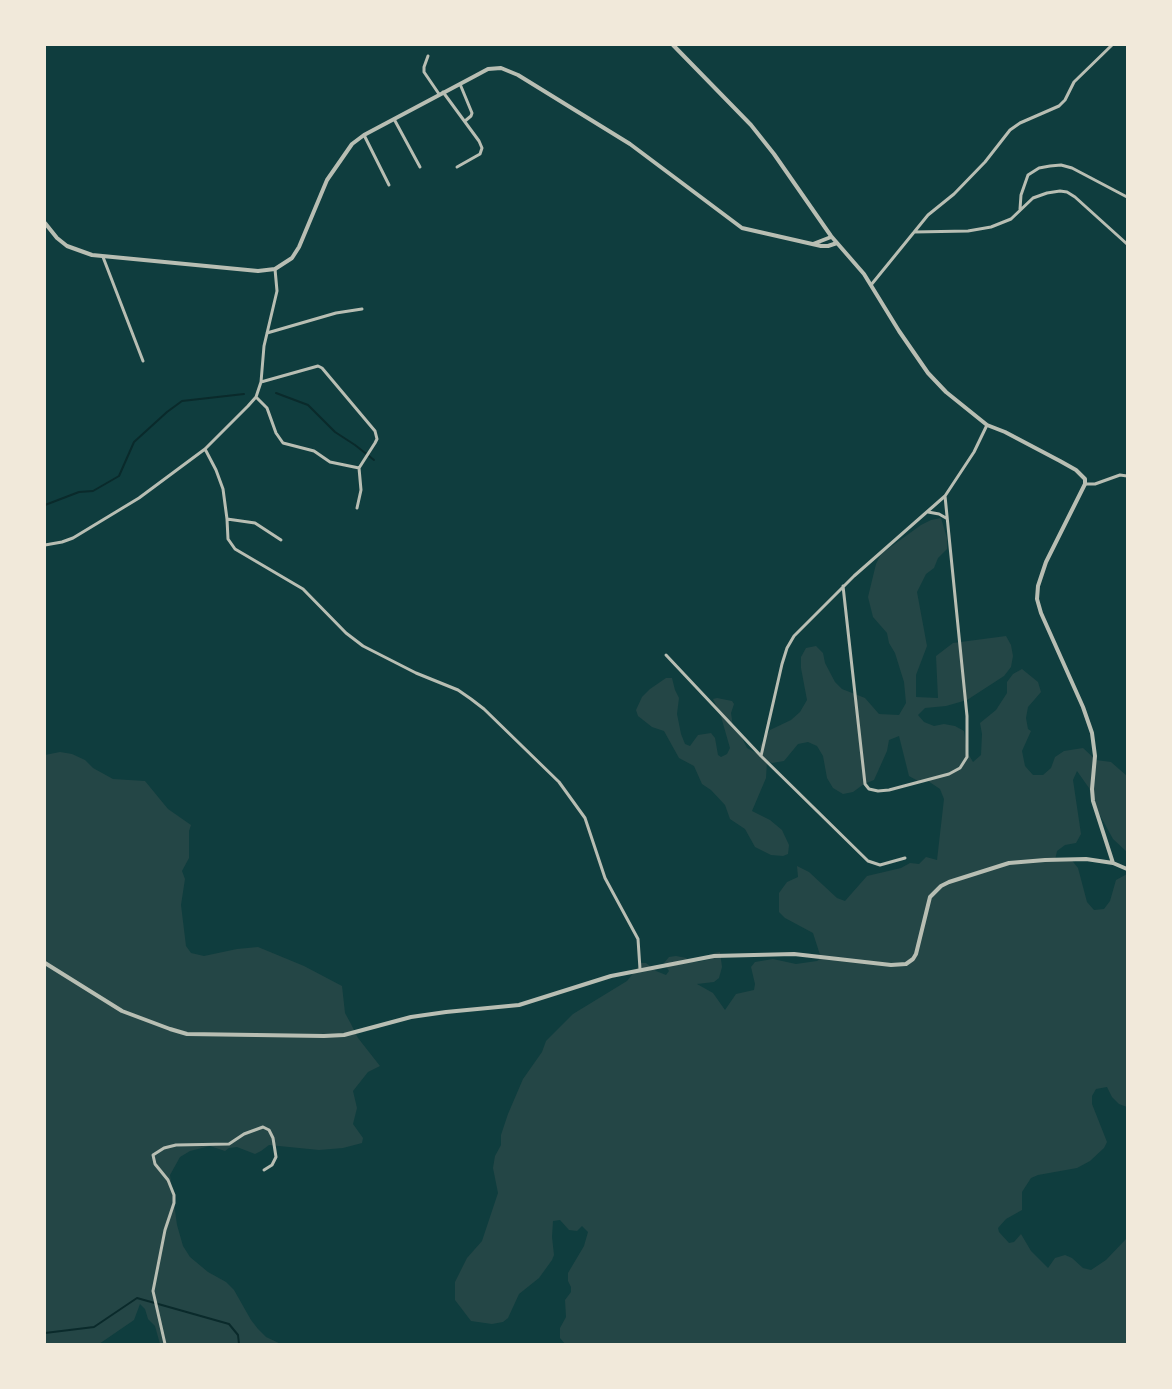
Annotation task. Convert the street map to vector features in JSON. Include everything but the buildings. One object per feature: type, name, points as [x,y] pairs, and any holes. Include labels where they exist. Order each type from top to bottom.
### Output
[{"type":"street","points":[[673,45],[751,125],[796,184],[831,236],[871,285],[898,331],[928,373],[959,404],[987,425],[1005,432],[1083,475],[1085,484],[1046,562],[1038,586],[1037,599],[1092,733],[1095,756],[1093,801],[1113,863]]},
{"type":"street","points":[[871,285],[928,215],[970,178],[1010,130],[1020,123],[1059,106],[1065,100],[1074,82],[1112,45]]},
{"type":"street","points":[[428,56],[424,72],[480,141],[482,152],[457,167]]},
{"type":"street","points":[[46,226],[57,238],[76,251],[103,257],[258,271],[275,269],[292,258],[299,247],[327,180],[351,144],[394,118],[488,69],[501,68],[509,70],[630,144],[742,228],[812,244],[828,246],[837,243]]},
{"type":"street","points":[[460,84],[471,113],[465,122]]},
{"type":"street","points":[[394,118],[420,167]]},
{"type":"street","points":[[364,135],[389,185]]},
{"type":"street","points":[[1020,209],[1021,195],[1028,175],[1039,168],[1050,166],[1061,165],[1072,168],[1127,197]]},
{"type":"street","points":[[914,232],[968,231],[992,227],[1011,219],[1033,198],[1047,193],[1067,192],[1127,244]]},
{"type":"street","points":[[812,244],[831,236]]},
{"type":"street","points":[[103,257],[143,361]]},
{"type":"street","points":[[45,545],[73,538],[119,512],[205,449],[256,397],[261,382],[264,346],[277,291],[275,269]]},
{"type":"street","points":[[267,333],[336,313],[362,309]]},
{"type":"street","points":[[261,382],[314,367],[322,368],[377,434],[375,443],[359,468],[361,490],[357,508]]},
{"type":"street","points":[[256,397],[267,408],[276,433],[283,443],[314,451],[330,462],[359,468]]},
{"type":"street","points":[[761,756],[787,648],[794,636],[843,586],[945,496],[974,452],[987,425]]},
{"type":"street","points":[[205,449],[223,489],[228,539],[235,549],[303,590],[346,633],[363,646],[407,669],[458,690],[471,699],[559,782],[585,818],[605,878],[638,939],[640,969]]},
{"type":"street","points":[[1085,484],[1095,484],[1120,475],[1127,476]]},
{"type":"street","points":[[843,586],[865,784],[869,789],[889,790],[950,774],[960,768],[966,758],[967,716],[945,496]]},
{"type":"street","points":[[928,512],[939,514],[947,519]]},
{"type":"street","points":[[227,519],[255,523],[281,540]]},
{"type":"street","points":[[666,655],[761,756],[868,861],[880,865],[905,858]]},
{"type":"street","points":[[45,963],[122,1011],[188,1034],[344,1035],[411,1017],[519,1005],[611,976],[714,956],[794,954],[901,964],[910,962],[916,954],[930,897],[940,886],[949,882],[1010,863],[1045,860],[1086,859],[1113,863],[1127,869]]},
{"type":"street","points":[[165,1344],[153,1290],[174,1195],[168,1180],[154,1164],[153,1155],[164,1148],[176,1145],[229,1144],[244,1134],[263,1127],[269,1130],[273,1138],[276,1157],[272,1165],[264,1170]]},
{"type":"shaded area","points":[[941,518],[947,538],[947,549],[938,558],[934,568],[926,574],[917,592],[927,646],[916,675],[916,697],[938,698],[936,656],[953,643],[1006,636],[1013,656],[1011,667],[1004,676],[967,700],[946,706],[925,708],[918,715],[924,722],[934,726],[944,724],[964,731],[967,752],[973,762],[981,755],[980,723],[996,710],[1007,693],[1007,682],[1013,674],[1022,669],[1038,682],[1041,692],[1028,707],[1026,718],[1028,729],[1031,731],[1022,751],[1025,766],[1033,775],[1043,775],[1051,768],[1055,757],[1064,751],[1083,748],[1096,760],[1111,762],[1127,776],[1127,852],[1113,839],[1096,808],[1089,788],[1077,771],[1073,780],[1081,834],[1076,843],[1065,845],[1057,851],[1055,860],[1070,858],[1078,868],[1087,902],[1094,910],[1104,909],[1110,901],[1116,880],[1127,874],[1127,1107],[1119,1104],[1112,1097],[1107,1087],[1096,1089],[1092,1096],[1092,1104],[1107,1142],[1104,1148],[1090,1161],[1077,1168],[1031,1178],[1022,1192],[1022,1210],[1006,1219],[998,1228],[1009,1243],[1014,1242],[1021,1234],[1031,1251],[1048,1268],[1055,1258],[1065,1255],[1083,1268],[1091,1270],[1106,1260],[1127,1238],[1127,1344],[565,1344],[560,1338],[560,1328],[566,1317],[565,1300],[571,1292],[568,1273],[584,1246],[588,1232],[582,1226],[577,1231],[569,1230],[560,1220],[553,1221],[554,1255],[552,1260],[539,1278],[519,1294],[508,1318],[503,1322],[492,1324],[471,1321],[455,1300],[455,1282],[467,1258],[482,1241],[498,1193],[493,1168],[495,1156],[501,1145],[501,1135],[523,1079],[542,1052],[546,1041],[573,1014],[627,981],[641,963],[646,963],[666,975],[669,971],[664,963],[669,957],[676,956],[686,958],[690,962],[697,962],[711,959],[714,953],[720,952],[722,967],[719,978],[714,982],[697,984],[713,993],[725,1010],[736,994],[754,990],[751,967],[755,962],[773,959],[796,964],[817,961],[821,958],[813,933],[785,918],[779,912],[779,893],[787,882],[798,877],[797,866],[809,872],[837,898],[845,901],[867,876],[901,868],[910,863],[919,864],[926,857],[937,860],[944,799],[940,789],[928,781],[918,781],[909,776],[899,736],[889,740],[887,751],[874,780],[853,792],[843,794],[833,788],[827,778],[823,756],[817,746],[808,742],[798,744],[784,761],[772,763],[767,761],[766,778],[752,811],[770,820],[782,830],[789,845],[788,854],[771,855],[755,847],[745,829],[730,819],[725,805],[702,784],[694,766],[679,758],[664,731],[652,727],[638,716],[636,710],[642,697],[650,689],[666,678],[672,678],[679,698],[677,714],[685,744],[690,746],[698,735],[711,733],[715,738],[718,755],[721,757],[727,754],[730,748],[720,713],[713,699],[717,698],[732,701],[734,704],[731,713],[733,727],[740,734],[747,748],[762,756],[760,746],[770,730],[791,720],[800,712],[807,700],[801,657],[806,648],[816,646],[823,653],[825,663],[835,682],[842,689],[865,698],[879,714],[899,715],[906,703],[904,682],[887,633],[873,617],[868,597],[876,564],[881,554],[921,525]]},
{"type":"shaded area","points":[[60,752],[85,760],[93,768],[113,779],[145,781],[168,809],[191,825],[189,858],[182,871],[185,879],[181,905],[186,946],[191,953],[204,956],[258,947],[304,966],[342,986],[345,1013],[358,1038],[380,1066],[368,1072],[353,1091],[357,1108],[353,1124],[363,1138],[362,1143],[343,1148],[319,1150],[269,1145],[255,1154],[237,1147],[225,1151],[210,1146],[190,1151],[180,1157],[170,1175],[177,1225],[183,1246],[190,1257],[208,1272],[226,1282],[234,1290],[258,1329],[266,1337],[281,1344],[160,1344],[155,1326],[148,1319],[145,1309],[140,1304],[134,1320],[99,1344],[45,1344],[45,755]]},
{"type":"waterway","points":[[276,393],[308,405],[335,432],[374,460]]},
{"type":"waterway","points":[[45,505],[79,492],[93,491],[119,476],[134,442],[182,401],[244,394]]},
{"type":"waterway","points":[[45,1333],[94,1327],[137,1298],[229,1324],[238,1335],[239,1344]]}]
